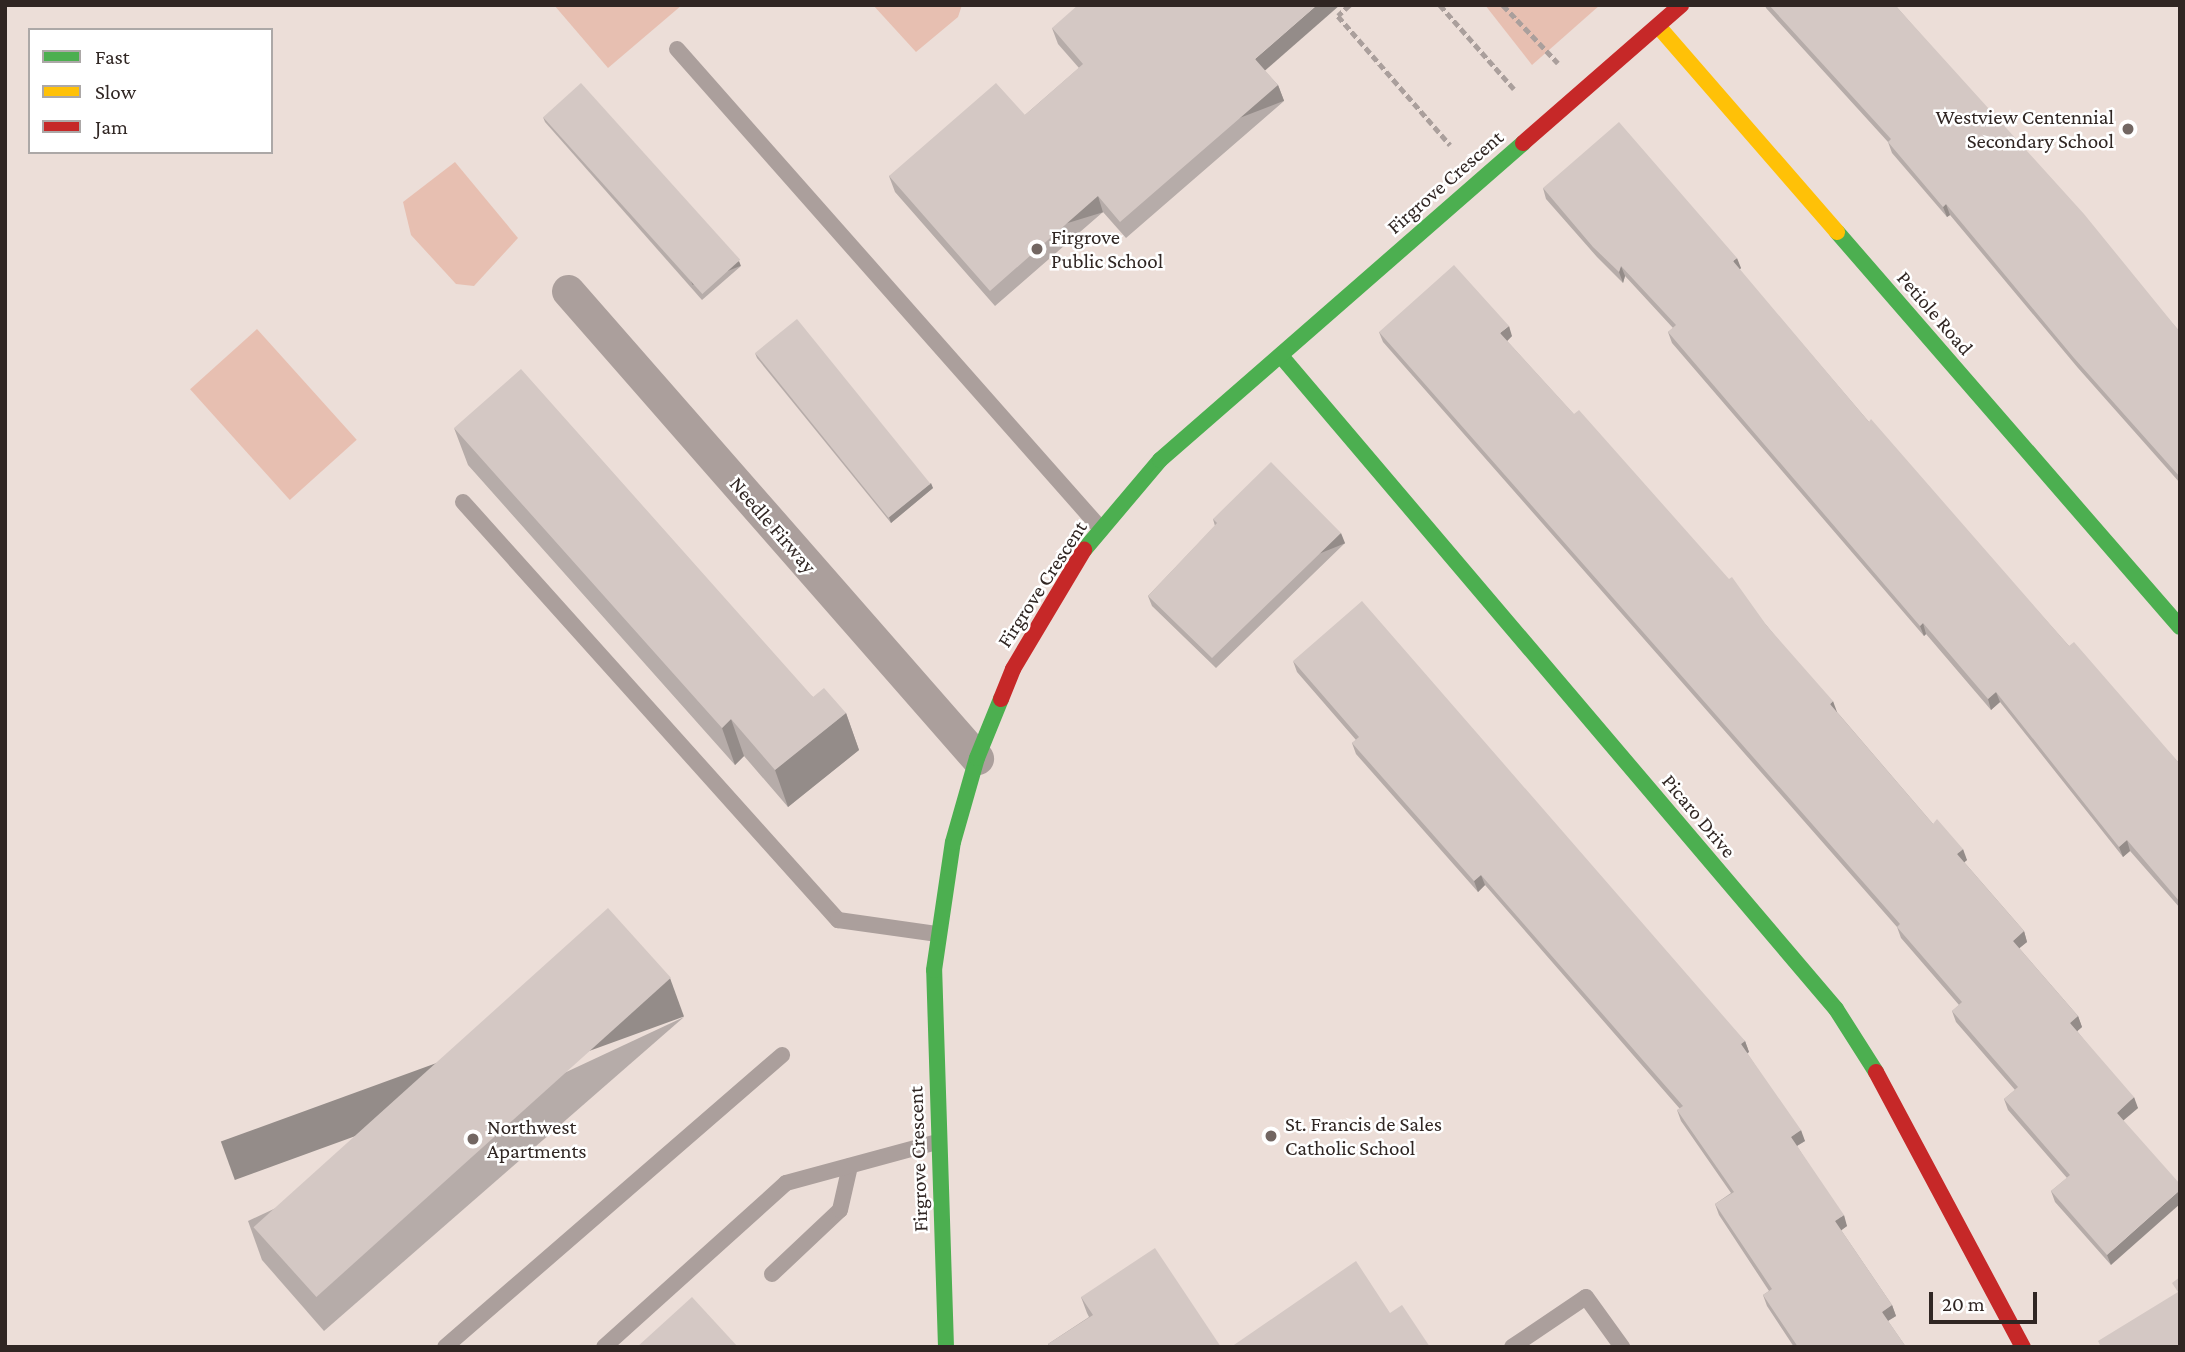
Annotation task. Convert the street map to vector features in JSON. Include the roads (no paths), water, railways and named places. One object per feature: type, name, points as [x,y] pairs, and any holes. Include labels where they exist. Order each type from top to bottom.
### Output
[{"type":"street","name":"Firgrove Crescent","points":[[946,1347],[937,1142],[934,970],[953,842],[976,758],[1013,670],[1101,529],[1160,460],[1681,5]]},
{"type":"street","name":"Petiole Road","points":[[1658,26],[2180,627]]},
{"type":"street","name":"Needle Firway","points":[[568,291],[976,758]]},
{"type":"street","name":"Picaro Drive","points":[[1280,356],[1836,1009],[1866,1053],[2023,1347]]},
{"type":"lane","points":[[677,49],[1101,529]]},
{"type":"lane","points":[[463,502],[838,920],[938,934]]},
{"type":"lane","points":[[445,1347],[782,1055]]},
{"type":"lane","points":[[604,1347],[786,1183],[937,1142]]},
{"type":"lane","points":[[772,1274],[840,1210],[850,1166]]},
{"type":"lane","points":[[1512,1347],[1586,1297],[1622,1347]]},
{"type":"place","name":"Westview Centennial Secondary School","points":[[2128,129]]},
{"type":"place","name":"Firgrove Public School","points":[[1037,249]]},
{"type":"place","name":"St. Francis de Sales Catholic School","points":[[1271,1136]]},
{"type":"place","name":"Northwest Apartments","points":[[473,1139]]}]
